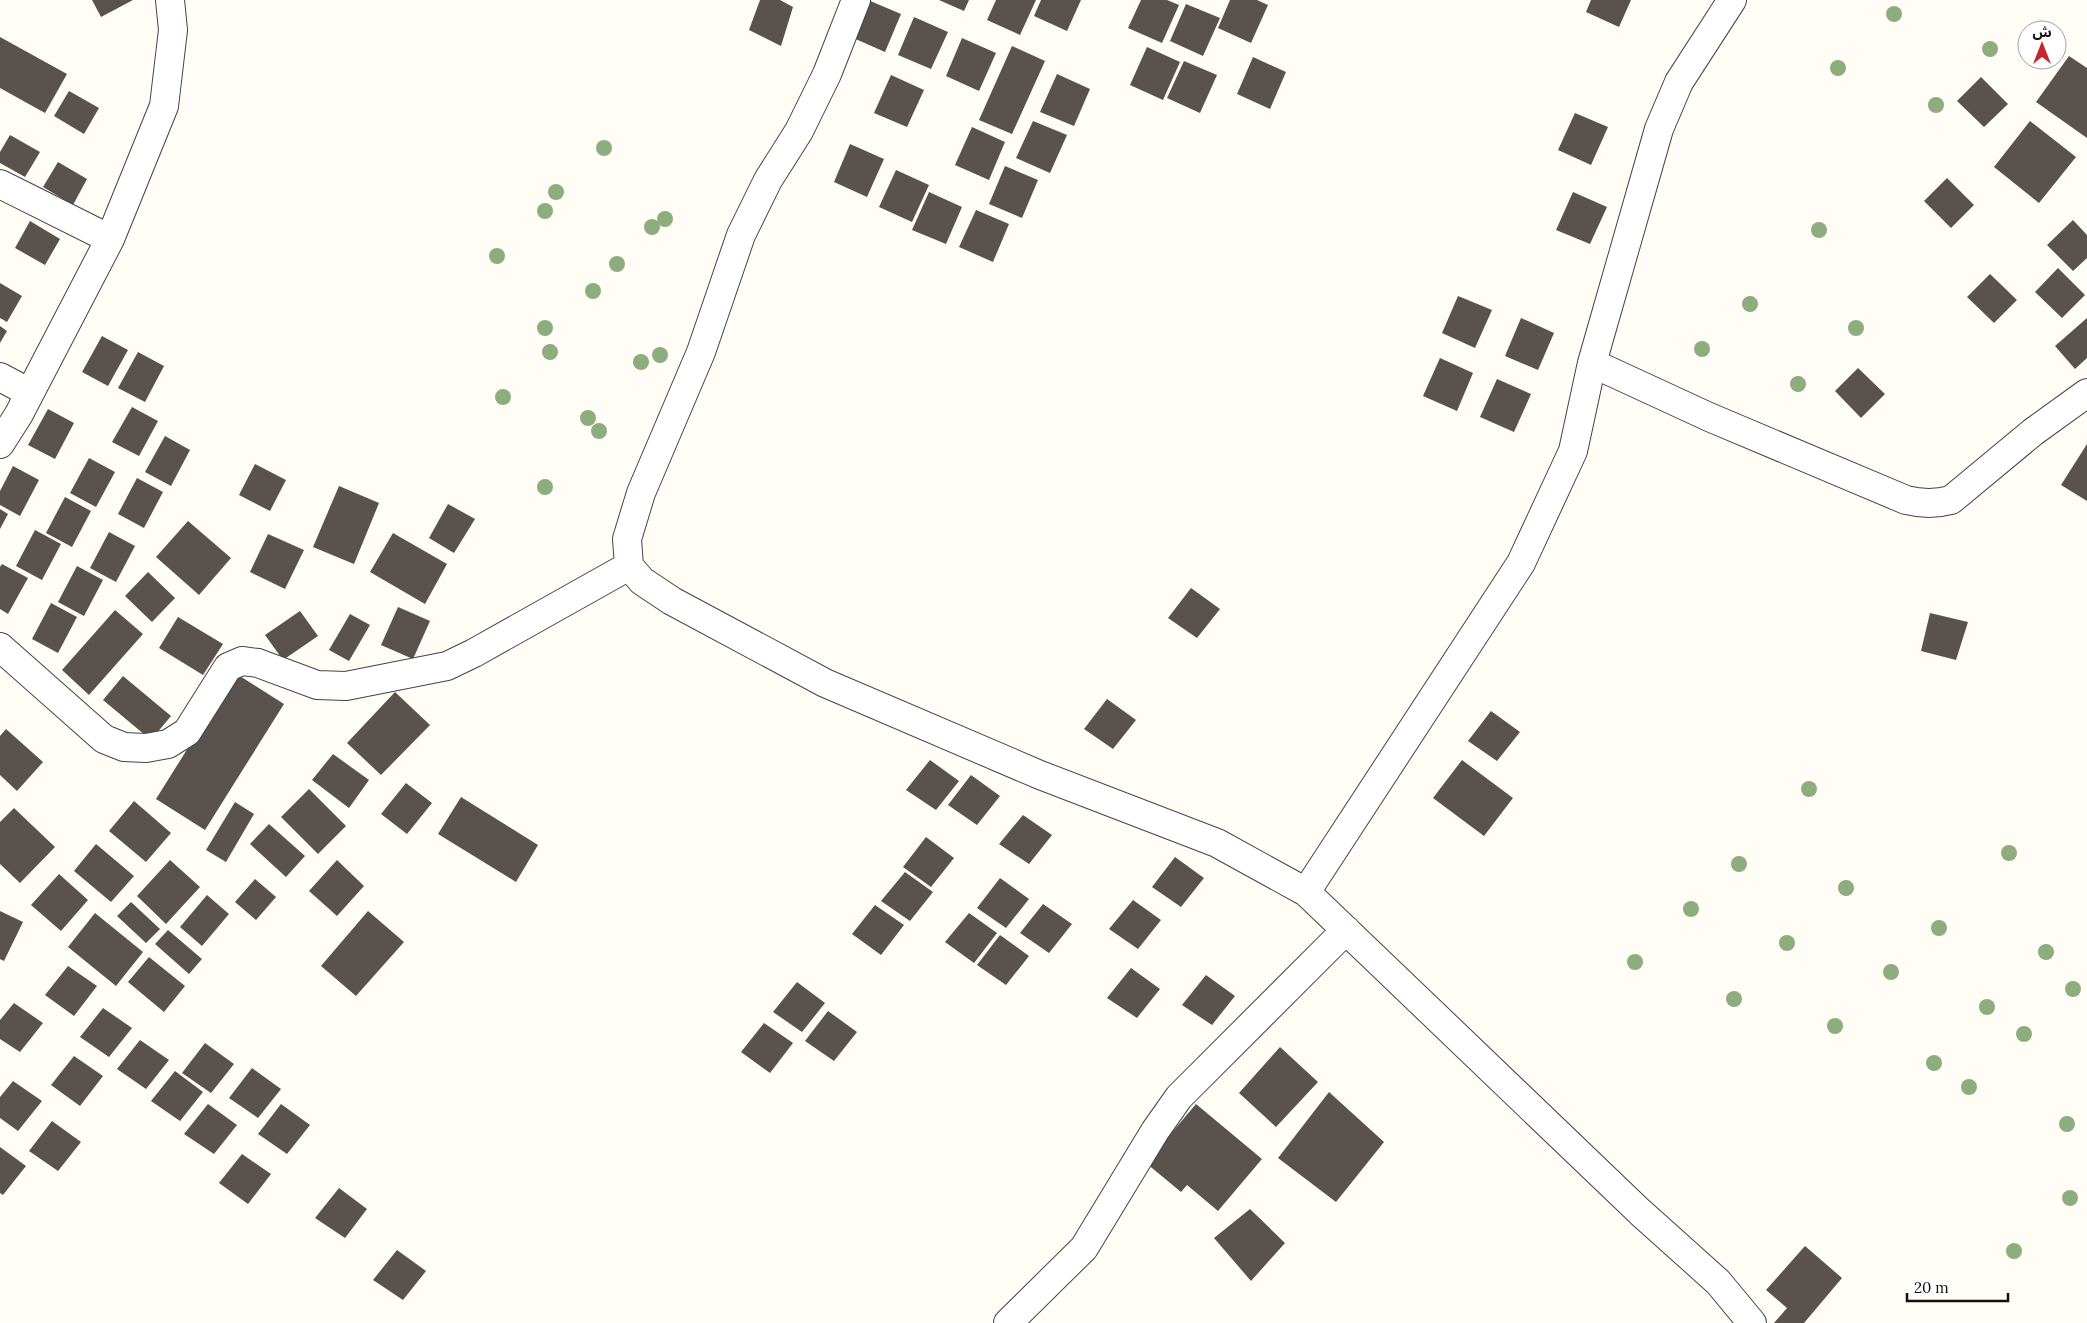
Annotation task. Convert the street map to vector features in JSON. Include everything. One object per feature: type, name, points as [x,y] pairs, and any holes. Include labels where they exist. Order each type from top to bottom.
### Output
[{"type":"street","points":[[0,444],[30,393],[110,239],[164,106],[174,30],[170,0]]},
{"type":"street","points":[[856,0],[827,74],[799,131],[768,180],[741,236],[701,352],[641,493],[626,539],[630,566],[642,581],[672,601],[825,683],[1040,776],[1217,843],[1306,892],[1392,978],[1632,1205],[1718,1282],[1752,1323]]},
{"type":"street","points":[[1306,892],[1521,563],[1573,451],[1592,363],[1659,129],[1679,82],[1732,0]]},
{"type":"street","points":[[0,184],[110,239]]},
{"type":"street","points":[[1592,363],[1709,417],[1906,500],[1918,503],[1940,503],[1951,500],[2033,432],[2087,393]]},
{"type":"street","points":[[0,377],[30,393]]},
{"type":"street","points":[[0,647],[104,738],[124,747],[146,748],[168,744],[187,732],[228,668],[242,661],[258,663],[317,685],[346,686],[447,666],[474,653],[630,566]]},
{"type":"street","points":[[1008,1323],[1084,1248],[1155,1131],[1178,1097],[1346,930]]},
{"type":"building","points":[[92,0],[133,0],[101,17]]},
{"type":"building","points":[[760,0],[780,0],[793,7],[781,46],[749,30]]},
{"type":"building","points":[[868,0],[901,14],[885,52],[851,37]]},
{"type":"building","points":[[939,0],[969,0],[964,11]]},
{"type":"building","points":[[996,0],[1036,0],[1020,35],[987,20]]},
{"type":"building","points":[[1041,0],[1081,0],[1067,31],[1034,16]]},
{"type":"building","points":[[1141,0],[1167,0],[1179,5],[1162,43],[1128,28]]},
{"type":"building","points":[[1230,0],[1257,0],[1268,5],[1251,43],[1218,28]]},
{"type":"building","points":[[1591,0],[1631,0],[1619,27],[1586,12]]},
{"type":"building","points":[[1186,4],[1220,18],[1203,56],[1170,41]]},
{"type":"building","points":[[914,17],[948,32],[931,69],[898,55]]},
{"type":"building","points":[[0,37],[67,74],[45,113],[0,88]]},
{"type":"building","points":[[962,38],[996,53],[979,91],[946,76]]},
{"type":"building","points":[[1012,46],[1045,61],[1012,134],[979,120]]},
{"type":"building","points":[[1147,47],[1180,62],[1163,100],[1130,85]]},
{"type":"building","points":[[2069,56],[2087,68],[2087,138],[2036,102],[2059,70],[2067,70],[2067,59]]},
{"type":"building","points":[[1253,57],[1286,72],[1270,109],[1237,94]]},
{"type":"building","points":[[1184,61],[1217,75],[1200,113],[1167,98]]},
{"type":"building","points":[[1057,74],[1090,89],[1074,126],[1040,112]]},
{"type":"building","points":[[891,75],[924,90],[907,127],[874,113]]},
{"type":"building","points":[[1981,77],[2008,104],[1984,127],[1957,101]]},
{"type":"building","points":[[69,91],[99,108],[84,134],[54,116]]},
{"type":"building","points":[[1575,113],[1608,127],[1591,165],[1558,150]]},
{"type":"building","points":[[1033,121],[1067,135],[1050,173],[1016,158]]},
{"type":"building","points":[[2030,121],[2076,157],[2039,203],[1994,167]]},
{"type":"building","points":[[972,127],[1005,142],[989,180],[955,165]]},
{"type":"building","points":[[10,135],[40,152],[25,177],[0,163],[0,152]]},
{"type":"building","points":[[850,144],[884,159],[867,197],[834,182]]},
{"type":"building","points":[[58,162],[87,179],[73,205],[43,187]]},
{"type":"building","points":[[1005,166],[1038,180],[1022,218],[989,204]]},
{"type":"building","points":[[896,170],[929,185],[912,222],[879,207]]},
{"type":"building","points":[[1947,178],[1974,205],[1951,228],[1924,201]]},
{"type":"building","points":[[929,192],[962,207],[946,244],[912,230]]},
{"type":"building","points":[[1573,192],[1607,207],[1590,244],[1556,230]]},
{"type":"building","points":[[976,210],[1009,224],[993,262],[959,247]]},
{"type":"building","points":[[2073,220],[2087,235],[2087,258],[2073,271],[2047,245]]},
{"type":"building","points":[[30,221],[60,239],[45,265],[15,248]]},
{"type":"building","points":[[2058,268],[2085,295],[2062,318],[2035,292]]},
{"type":"building","points":[[1990,274],[2017,300],[1994,323],[1967,297]]},
{"type":"building","points":[[0,283],[22,296],[7,322],[0,318]]},
{"type":"building","points":[[1458,296],[1492,310],[1475,348],[1442,333]]},
{"type":"building","points":[[1521,318],[1554,333],[1538,370],[1505,356]]},
{"type":"building","points":[[2087,318],[2087,358],[2075,369],[2055,346]]},
{"type":"building","points":[[0,326],[7,331],[0,343]]},
{"type":"building","points":[[102,336],[128,350],[108,386],[82,372]]},
{"type":"building","points":[[138,352],[164,366],[145,402],[118,388]]},
{"type":"building","points":[[1440,358],[1473,373],[1457,411],[1423,396]]},
{"type":"building","points":[[1858,368],[1885,394],[1861,418],[1835,391]]},
{"type":"building","points":[[1497,379],[1531,394],[1514,432],[1480,417]]},
{"type":"building","points":[[132,407],[158,421],[139,456],[112,442]]},
{"type":"building","points":[[48,409],[74,423],[55,459],[28,445]]},
{"type":"building","points":[[165,436],[190,450],[171,486],[145,472]]},
{"type":"building","points":[[2087,444],[2087,501],[2061,485]]},
{"type":"building","points":[[89,458],[115,472],[96,507],[70,493]]},
{"type":"building","points":[[255,464],[286,480],[270,511],[239,495]]},
{"type":"building","points":[[13,466],[39,480],[20,516],[0,505],[0,491]]},
{"type":"building","points":[[137,478],[163,492],[144,528],[118,514]]},
{"type":"building","points":[[339,486],[379,503],[354,564],[313,547]]},
{"type":"building","points":[[65,497],[91,511],[72,547],[46,533]]},
{"type":"building","points":[[448,504],[475,519],[454,553],[429,538]]},
{"type":"building","points":[[0,509],[8,514],[0,529]]},
{"type":"building","points":[[188,521],[231,558],[199,595],[156,557]]},
{"type":"building","points":[[35,530],[61,544],[42,580],[16,566]]},
{"type":"building","points":[[109,532],[135,546],[116,582],[90,568]]},
{"type":"building","points":[[393,533],[447,564],[425,604],[370,572]]},
{"type":"building","points":[[268,534],[304,550],[285,589],[250,572]]},
{"type":"building","points":[[2,564],[28,578],[8,614],[0,609],[0,567]]},
{"type":"building","points":[[77,566],[103,580],[84,616],[58,602]]},
{"type":"building","points":[[148,572],[175,598],[152,622],[125,596]]},
{"type":"building","points":[[1191,588],[1220,609],[1197,638],[1168,618]]},
{"type":"building","points":[[51,603],[77,617],[58,653],[32,639]]},
{"type":"building","points":[[398,607],[430,621],[413,659],[381,645]]},
{"type":"building","points":[[115,610],[143,634],[89,695],[62,670]]},
{"type":"building","points":[[300,611],[318,636],[283,660],[265,635]]},
{"type":"building","points":[[1930,613],[1968,622],[1956,660],[1921,651]]},
{"type":"building","points":[[350,614],[370,625],[349,661],[329,650]]},
{"type":"building","points":[[178,617],[223,644],[203,675],[159,648]]},
{"type":"building","points":[[235,673],[284,704],[205,830],[156,799]]},
{"type":"building","points":[[123,676],[171,716],[151,740],[103,700]]},
{"type":"building","points":[[395,692],[430,725],[381,775],[347,743]]},
{"type":"building","points":[[1107,699],[1136,720],[1113,749],[1084,729]]},
{"type":"building","points":[[1491,711],[1520,732],[1497,761],[1468,741]]},
{"type":"building","points":[[6,729],[43,762],[17,791],[0,775],[0,736]]},
{"type":"building","points":[[333,754],[369,780],[349,808],[312,780]]},
{"type":"building","points":[[930,760],[959,781],[936,810],[906,790]]},
{"type":"building","points":[[1462,760],[1513,798],[1484,836],[1433,798]]},
{"type":"building","points":[[971,775],[1000,796],[977,825],[948,805]]},
{"type":"building","points":[[406,783],[432,803],[407,834],[381,814]]},
{"type":"building","points":[[309,789],[346,826],[318,854],[281,817]]},
{"type":"building","points":[[461,797],[538,845],[516,882],[438,834]]},
{"type":"building","points":[[134,801],[171,833],[146,862],[109,831]]},
{"type":"building","points":[[235,802],[254,814],[226,862],[206,850]]},
{"type":"building","points":[[14,808],[55,847],[20,883],[0,864],[0,822]]},
{"type":"building","points":[[1023,815],[1052,835],[1029,864],[999,844]]},
{"type":"building","points":[[269,824],[305,856],[286,877],[250,844]]},
{"type":"building","points":[[926,837],[954,858],[931,887],[903,867]]},
{"type":"building","points":[[96,844],[134,876],[111,902],[74,871]]},
{"type":"building","points":[[1175,857],[1204,878],[1181,907],[1152,887]]},
{"type":"building","points":[[170,860],[200,887],[166,924],[137,896]]},
{"type":"building","points":[[337,860],[364,886],[337,916],[309,891]]},
{"type":"building","points":[[905,872],[933,892],[910,921],[881,901]]},
{"type":"building","points":[[59,874],[88,900],[61,931],[31,905]]},
{"type":"building","points":[[1000,878],[1029,899],[1006,928],[977,908]]},
{"type":"building","points":[[255,879],[276,897],[256,920],[235,902]]},
{"type":"building","points":[[207,895],[229,914],[202,946],[180,927]]},
{"type":"building","points":[[1133,900],[1161,920],[1138,949],[1109,929]]},
{"type":"building","points":[[131,902],[160,929],[146,943],[117,916]]},
{"type":"building","points":[[1043,904],[1072,924],[1049,953],[1020,933]]},
{"type":"building","points":[[875,905],[904,925],[881,955],[852,934]]},
{"type":"building","points":[[0,911],[23,922],[4,961],[0,959]]},
{"type":"building","points":[[368,911],[404,942],[356,996],[321,966]]},
{"type":"building","points":[[95,913],[143,952],[116,986],[68,947]]},
{"type":"building","points":[[969,913],[997,933],[974,963],[945,942]]},
{"type":"building","points":[[168,930],[202,959],[189,974],[155,944]]},
{"type":"building","points":[[1000,935],[1029,956],[1006,985],[977,965]]},
{"type":"building","points":[[149,957],[185,986],[164,1012],[128,982]]},
{"type":"building","points":[[68,966],[97,986],[74,1016],[45,995]]},
{"type":"building","points":[[1131,968],[1160,989],[1137,1018],[1107,998]]},
{"type":"building","points":[[1206,975],[1235,996],[1212,1025],[1182,1005]]},
{"type":"building","points":[[797,982],[825,1003],[802,1032],[773,1012]]},
{"type":"building","points":[[14,1003],[43,1023],[20,1052],[0,1039],[0,1020]]},
{"type":"building","points":[[103,1008],[132,1028],[109,1057],[80,1037]]},
{"type":"building","points":[[828,1011],[857,1032],[834,1061],[805,1041]]},
{"type":"building","points":[[764,1023],[793,1043],[770,1073],[741,1052]]},
{"type":"building","points":[[140,1040],[169,1060],[146,1089],[117,1069]]},
{"type":"building","points":[[205,1043],[234,1064],[211,1093],[182,1073]]},
{"type":"building","points":[[1280,1047],[1318,1082],[1276,1127],[1239,1093]]},
{"type":"building","points":[[74,1056],[103,1076],[80,1106],[51,1085]]},
{"type":"building","points":[[252,1068],[281,1089],[258,1118],[229,1098]]},
{"type":"building","points":[[175,1071],[203,1092],[180,1121],[151,1101]]},
{"type":"building","points":[[13,1081],[42,1101],[18,1131],[0,1118],[0,1097]]},
{"type":"building","points":[[1329,1092],[1384,1142],[1336,1202],[1278,1158]]},
{"type":"building","points":[[208,1104],[237,1125],[214,1154],[184,1134]]},
{"type":"building","points":[[281,1104],[310,1125],[287,1154],[258,1134]]},
{"type":"building","points":[[1196,1104],[1262,1159],[1218,1211],[1187,1185],[1181,1192],[1146,1163]]},
{"type":"building","points":[[52,1121],[81,1142],[58,1171],[29,1151]]},
{"type":"building","points":[[0,1147],[26,1166],[3,1195],[0,1193]]},
{"type":"building","points":[[242,1154],[271,1174],[248,1204],[219,1183]]},
{"type":"building","points":[[339,1188],[367,1209],[345,1238],[315,1218]]},
{"type":"building","points":[[1250,1209],[1285,1243],[1251,1281],[1214,1238]]},
{"type":"building","points":[[1805,1246],[1842,1278],[1804,1323],[1774,1323],[1787,1308],[1766,1290]]},
{"type":"building","points":[[397,1250],[426,1271],[403,1300],[373,1280]]}]
